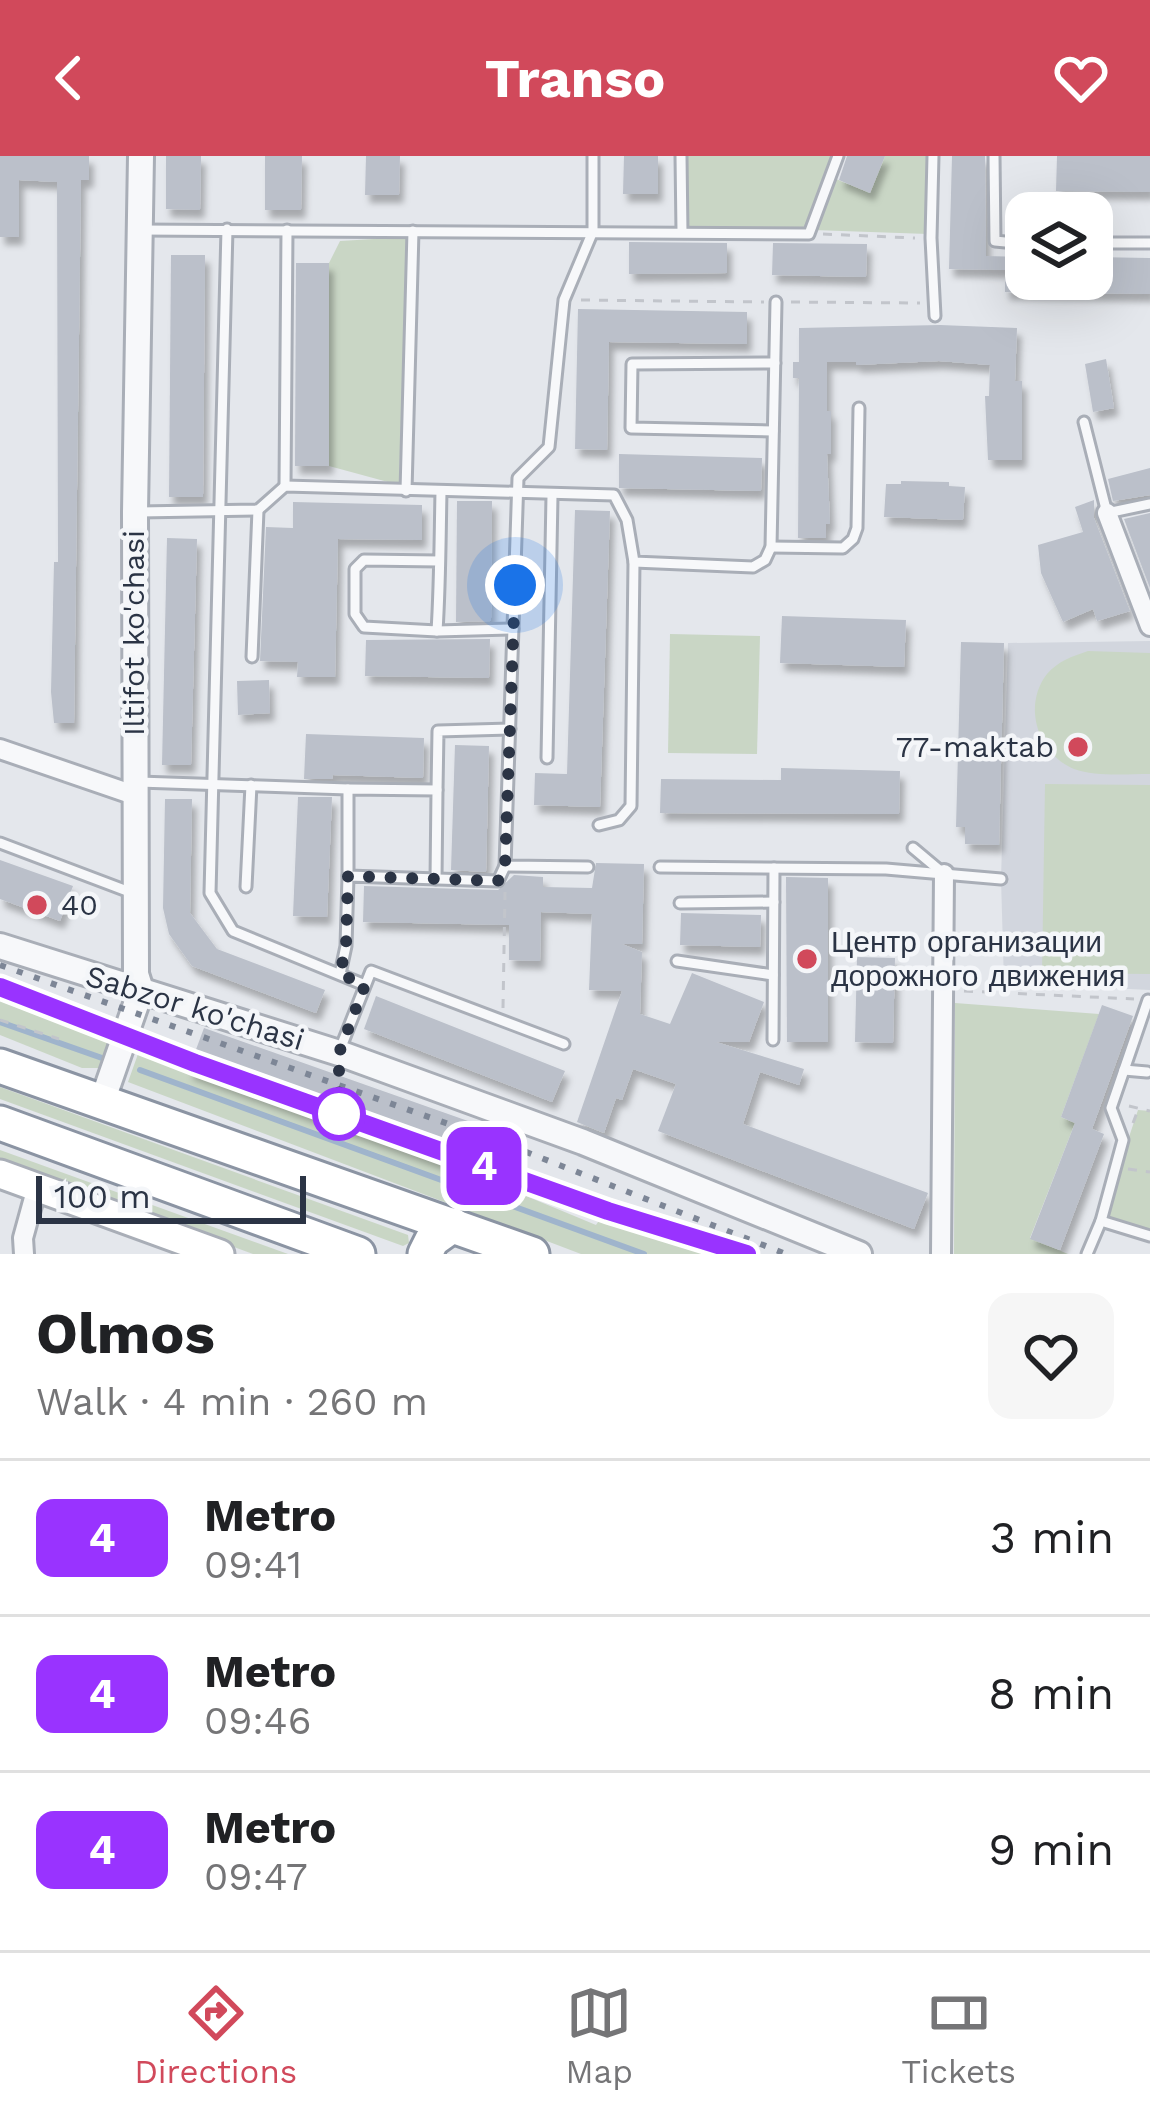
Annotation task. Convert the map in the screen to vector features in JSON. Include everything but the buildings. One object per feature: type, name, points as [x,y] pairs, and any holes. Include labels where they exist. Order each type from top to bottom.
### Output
[{"type":"highway","points":[[0,1066],[532,1254]]},
{"type":"highway","points":[[0,1123],[358,1254]]},
{"type":"highway","points":[[425,1254],[432,1240],[453,1225]]},
{"type":"main road","points":[[0,1174],[220,1254]]},
{"type":"street","name":"Iltifot ko'chasi","points":[[102,1102],[141,990],[136,974],[134,789],[141,156]]},
{"type":"street","points":[[1107,513],[1150,626]]},
{"type":"street","points":[[0,748],[134,789]]},
{"type":"street","points":[[941,1254],[944,874]]},
{"type":"street","name":"Sabzor ko'chasi","points":[[0,946],[339,1053],[583,1142],[859,1254]]},
{"type":"street","points":[[24,1254],[23,1238],[37,1187]]},
{"type":"lane","points":[[348,876],[498,881],[505,866],[518,478],[549,448],[564,300],[592,231],[593,156]]},
{"type":"lane","points":[[681,156],[682,232]]},
{"type":"lane","points":[[140,230],[809,234],[838,156]]},
{"type":"lane","points":[[933,156],[935,316]]},
{"type":"lane","points":[[994,156],[995,241],[1005,242]]},
{"type":"lane","points":[[227,229],[210,893],[233,931],[365,985]]},
{"type":"lane","points":[[284,486],[287,230]]},
{"type":"lane","points":[[406,491],[413,231]]},
{"type":"lane","points":[[1113,243],[1150,242]]},
{"type":"lane","points":[[634,562],[753,567],[765,560],[771,547],[776,302]]},
{"type":"lane","points":[[773,430],[632,428],[632,364],[775,363]]},
{"type":"lane","points":[[771,547],[843,548],[853,539],[859,408]]},
{"type":"lane","points":[[1084,422],[1107,513],[1150,504]]},
{"type":"lane","points":[[135,512],[258,510],[284,486],[614,495],[627,520],[634,562],[632,806],[619,820],[599,825]]},
{"type":"lane","points":[[437,631],[441,492]]},
{"type":"lane","points":[[547,758],[552,496]]},
{"type":"lane","points":[[252,657],[258,510]]},
{"type":"lane","points":[[440,561],[364,560],[355,569],[355,614],[364,627],[513,629]]},
{"type":"lane","points":[[436,879],[438,731],[510,729]]},
{"type":"lane","points":[[134,789],[213,783],[437,790]]},
{"type":"lane","points":[[246,887],[251,785]]},
{"type":"lane","points":[[340,974],[346,946],[348,789]]},
{"type":"lane","points":[[0,843],[135,894]]},
{"type":"lane","points":[[913,848],[944,874]]},
{"type":"lane","points":[[505,866],[587,867]]},
{"type":"lane","points":[[661,867],[886,869],[1001,879]]},
{"type":"lane","points":[[773,1040],[774,868]]},
{"type":"lane","points":[[680,903],[774,902]]},
{"type":"lane","points":[[677,961],[773,975]]},
{"type":"lane","points":[[339,1053],[371,970],[564,1044]]},
{"type":"lane","points":[[1088,1254],[1123,1140],[1111,1108],[1148,1000]]},
{"type":"lane","points":[[1135,1040],[1150,1040]]},
{"type":"lane","points":[[1124,1070],[1148,1072]]},
{"type":"lane","points":[[1101,1221],[1150,1236]]},
{"type":"path","points":[[809,234],[931,238]]},
{"type":"path","points":[[564,300],[934,303]]},
{"type":"path","points":[[502,1021],[505,866]]},
{"type":"path","points":[[944,991],[1148,1000]]},
{"type":"path","points":[[0,1020],[59,1039]]},
{"type":"path","points":[[1114,1100],[1150,1111]]},
{"type":"path","points":[[1118,1168],[1150,1172]]},
{"type":"shaded area","name":"77-maktab","points":[[1150,641],[1150,990],[1004,983],[1001,879],[1008,643]]},
{"type":"green space","points":[[681,156],[837,156],[807,231],[682,232]]},
{"type":"green space","points":[[885,156],[931,156],[928,234],[813,230],[836,179],[870,193]]},
{"type":"green space","points":[[407,237],[399,485],[329,466],[329,263],[340,241]]},
{"type":"green space","points":[[670,634],[760,636],[757,754],[668,753]]},
{"type":"green space","points":[[1088,651],[1150,653],[1150,774],[1083,772],[1061,762],[1043,741],[1035,714],[1040,687],[1056,666]]},
{"type":"green space","points":[[1045,784],[1150,785],[1150,974],[1042,973]]},
{"type":"green space","points":[[0,1001],[110,1043],[101,1068],[82,1068],[0,1035]]},
{"type":"green space","points":[[955,1003],[1099,1014],[1061,1117],[1075,1123],[1030,1238],[1068,1254],[954,1254]]},
{"type":"green space","points":[[138,1054],[485,1179],[596,1225],[600,1219],[709,1254],[581,1254],[128,1082]]},
{"type":"green space","points":[[0,1087],[408,1235],[409,1243],[403,1246],[0,1099]]},
{"type":"green space","points":[[1138,1110],[1150,1111],[1150,1233],[1101,1221]]},
{"type":"green space","points":[[0,1150],[288,1254],[253,1254],[0,1161]]},
{"type":"waterway","points":[[0,1022],[102,1058]]},
{"type":"waterway","points":[[140,1070],[644,1254]]},
{"type":"railway","points":[[0,965],[516,1148],[786,1254]]},
{"type":"railway","points":[[0,987],[195,1063],[608,1211],[734,1250]]},
{"type":"metro line","name":"4","points":[[0,987],[195,1063],[608,1211],[747,1254]]},
{"type":"place","name":"77-maktab","points":[[1078,747]]},
{"type":"place","name":"40","points":[[37,905]]},
{"type":"place","name":"Центр организации дорожного движения","points":[[807,959]]},
{"type":"route","points":[[339,1114],[339,1053],[365,985],[340,974],[346,946],[348,876],[498,881],[505,866],[515,585]]}]
